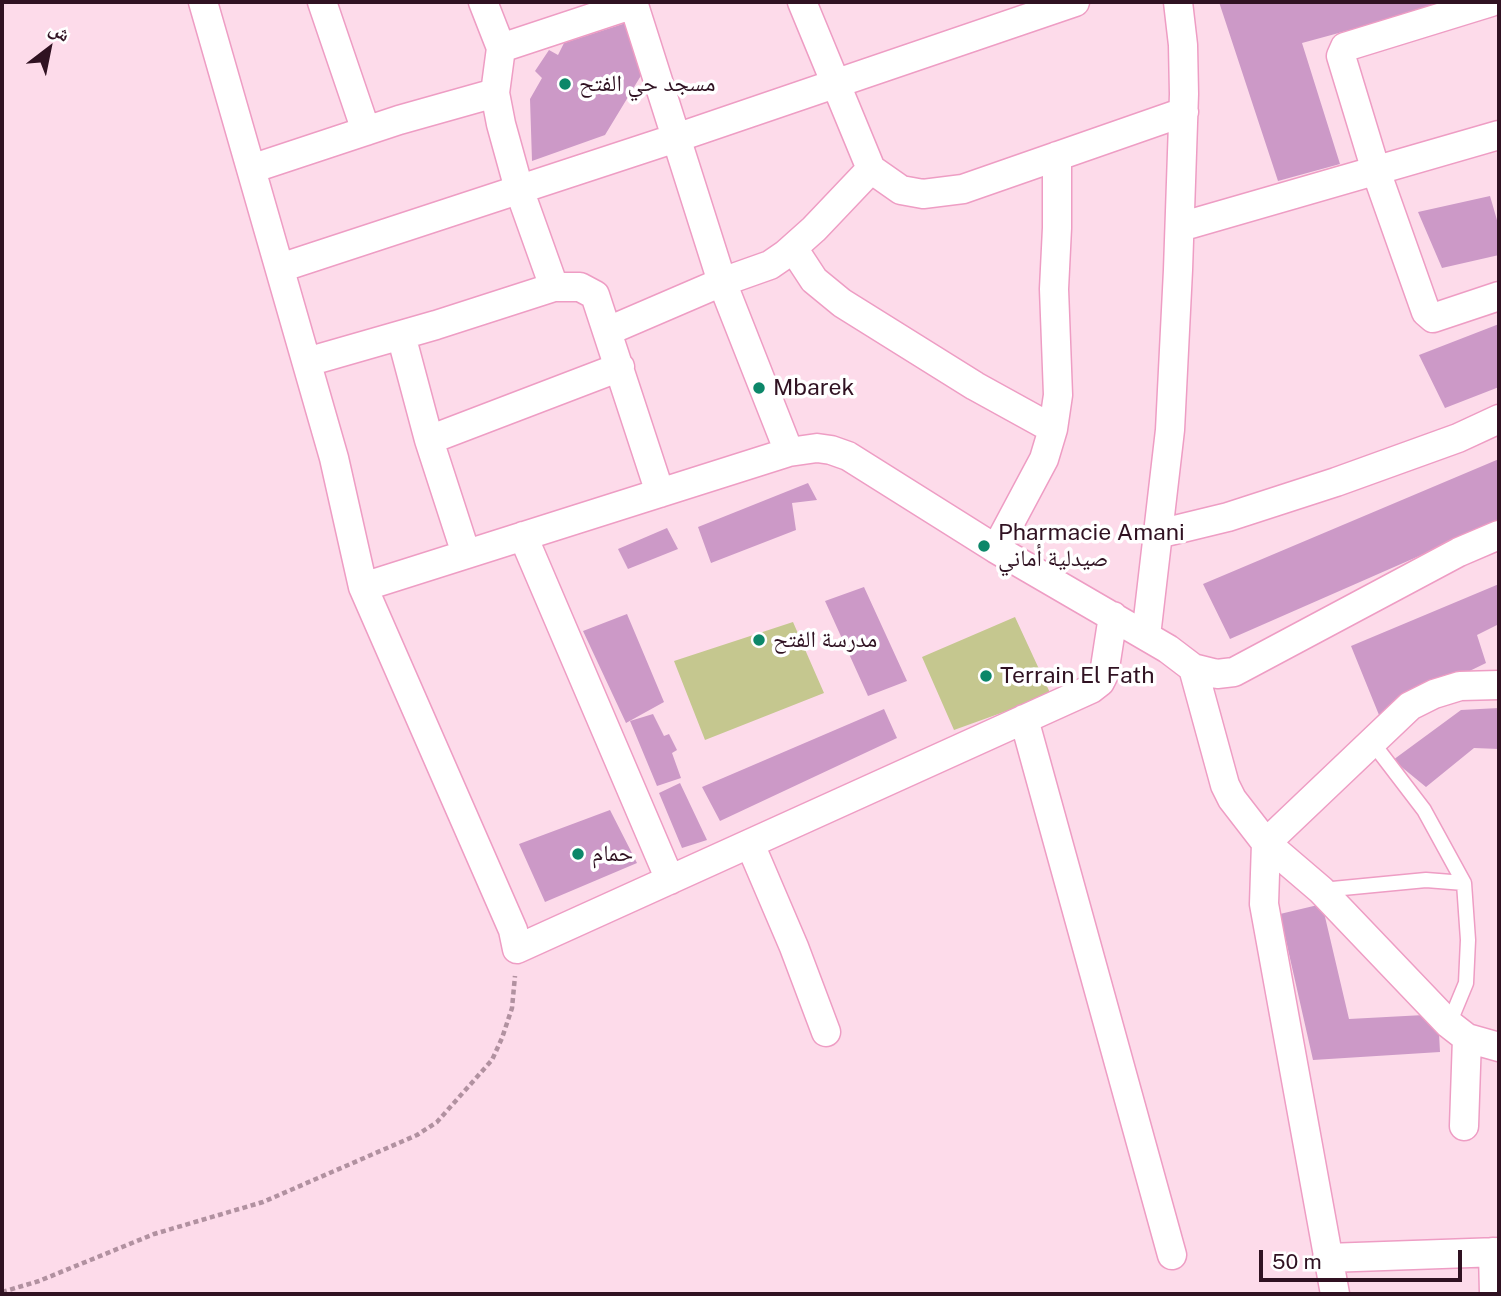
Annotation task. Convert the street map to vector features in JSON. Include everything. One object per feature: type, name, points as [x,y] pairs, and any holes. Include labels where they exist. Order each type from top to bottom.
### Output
[{"type":"street","points":[[203,2],[334,458],[363,587],[513,930],[517,950],[1091,689],[1100,682],[1104,674],[1113,616]]},
{"type":"street","points":[[322,2],[366,131]]},
{"type":"street","points":[[483,2],[501,48],[495,93],[500,124],[519,189],[554,287]]},
{"type":"street","points":[[802,2],[871,169],[901,190],[923,194],[963,188],[1184,112]]},
{"type":"street","points":[[280,268],[676,138],[1075,2]]},
{"type":"street","points":[[1146,636],[1170,430],[1184,112],[1183,45],[1178,2]]},
{"type":"street","points":[[501,48],[633,3],[722,282],[789,452]]},
{"type":"street","points":[[1495,3],[1346,47],[1341,56],[1376,172],[1426,313],[1433,318],[1499,296]]},
{"type":"street","points":[[251,169],[495,93]]},
{"type":"street","points":[[1180,227],[1499,135]]},
{"type":"street","points":[[996,550],[1044,458],[1053,429],[1058,395],[1054,289],[1057,156]]},
{"type":"street","points":[[608,331],[722,282],[770,265],[793,248],[871,169]]},
{"type":"street","points":[[793,248],[814,280],[842,303],[975,386],[1053,429]]},
{"type":"street","points":[[307,362],[554,287],[580,287],[591,291],[595,295],[608,331],[660,493]]},
{"type":"street","points":[[401,335],[429,440],[467,554]]},
{"type":"street","points":[[429,440],[620,367]]},
{"type":"street","points":[[1158,534],[1228,517],[1336,482],[1458,438],[1499,419]]},
{"type":"street","points":[[363,587],[789,452],[817,448],[848,456],[996,550],[1146,636],[1193,668],[1217,674],[1234,672],[1459,552],[1499,535]]},
{"type":"street","points":[[523,536],[670,880]]},
{"type":"street","points":[[1193,668],[1224,785],[1266,844],[1321,890],[1458,1031],[1499,1047]]},
{"type":"street","points":[[1335,1294],[1264,904],[1266,844],[1410,706],[1434,694],[1460,687],[1499,685]]},
{"type":"street","points":[[1024,719],[1172,1255]]},
{"type":"street","points":[[750,844],[794,947],[826,1032]]},
{"type":"street","points":[[1458,1031],[1464,1126]]},
{"type":"street","points":[[1328,1258],[1496,1252],[1494,1294]]},
{"type":"lane","points":[[1372,742],[1423,810],[1464,883],[1468,940],[1466,984],[1458,1031]]},
{"type":"lane","points":[[1321,890],[1426,880],[1464,883]]},
{"type":"path","points":[[2,1292],[39,1281],[154,1234],[263,1202],[373,1156],[427,1129],[437,1122],[492,1060],[512,1008],[517,950]]},
{"type":"green space","name":"Terrain El Fath","points":[[1015,617],[1051,695],[954,730],[922,657]]},
{"type":"green space","points":[[793,622],[824,693],[705,740],[674,661]]},
{"type":"building","points":[[1219,2],[1449,3],[1302,43],[1340,164],[1278,181]]},
{"type":"building","points":[[632,21],[645,69],[605,135],[532,161],[530,99],[542,78],[535,71],[549,50],[558,55],[564,43]]},
{"type":"building","points":[[1490,196],[1499,227],[1499,255],[1442,268],[1418,212]]},
{"type":"building","points":[[1499,324],[1499,387],[1445,408],[1419,355]]},
{"type":"building","points":[[1499,459],[1499,521],[1230,639],[1203,584]]},
{"type":"building","points":[[808,483],[817,500],[792,503],[796,530],[711,563],[698,527]]},
{"type":"building","points":[[667,528],[678,549],[628,569],[618,549]]},
{"type":"building","points":[[1499,584],[1499,624],[1477,635],[1486,663],[1379,715],[1351,646]]},
{"type":"building","points":[[864,587],[907,681],[868,696],[825,601]]},
{"type":"building","points":[[627,614],[664,702],[626,723],[583,631]]},
{"type":"building","points":[[1499,708],[1499,749],[1474,748],[1426,787],[1393,760],[1461,710]]},
{"type":"building","points":[[884,709],[897,738],[720,821],[702,787]]},
{"type":"building","points":[[653,714],[664,736],[669,734],[677,750],[672,753],[681,778],[657,786],[630,721]]},
{"type":"building","points":[[680,783],[707,840],[682,848],[659,793]]},
{"type":"building","name":"حمام","points":[[610,810],[637,863],[545,902],[519,844]]},
{"type":"building","points":[[1322,904],[1349,1019],[1424,1015],[1439,1033],[1440,1052],[1313,1060],[1280,914]]},
{"type":"place","name":"مسجد حي الفتح","points":[[565,84]]},
{"type":"place","name":"Mbarek","points":[[759,388]]},
{"type":"place","name":"Pharmacie Amani صيدلية أماني","points":[[984,546]]},
{"type":"place","name":"مدرسة الفتح","points":[[759,640]]},
{"type":"place","name":"Terrain El Fath","points":[[986,676]]},
{"type":"place","name":"حمام","points":[[578,854]]}]
